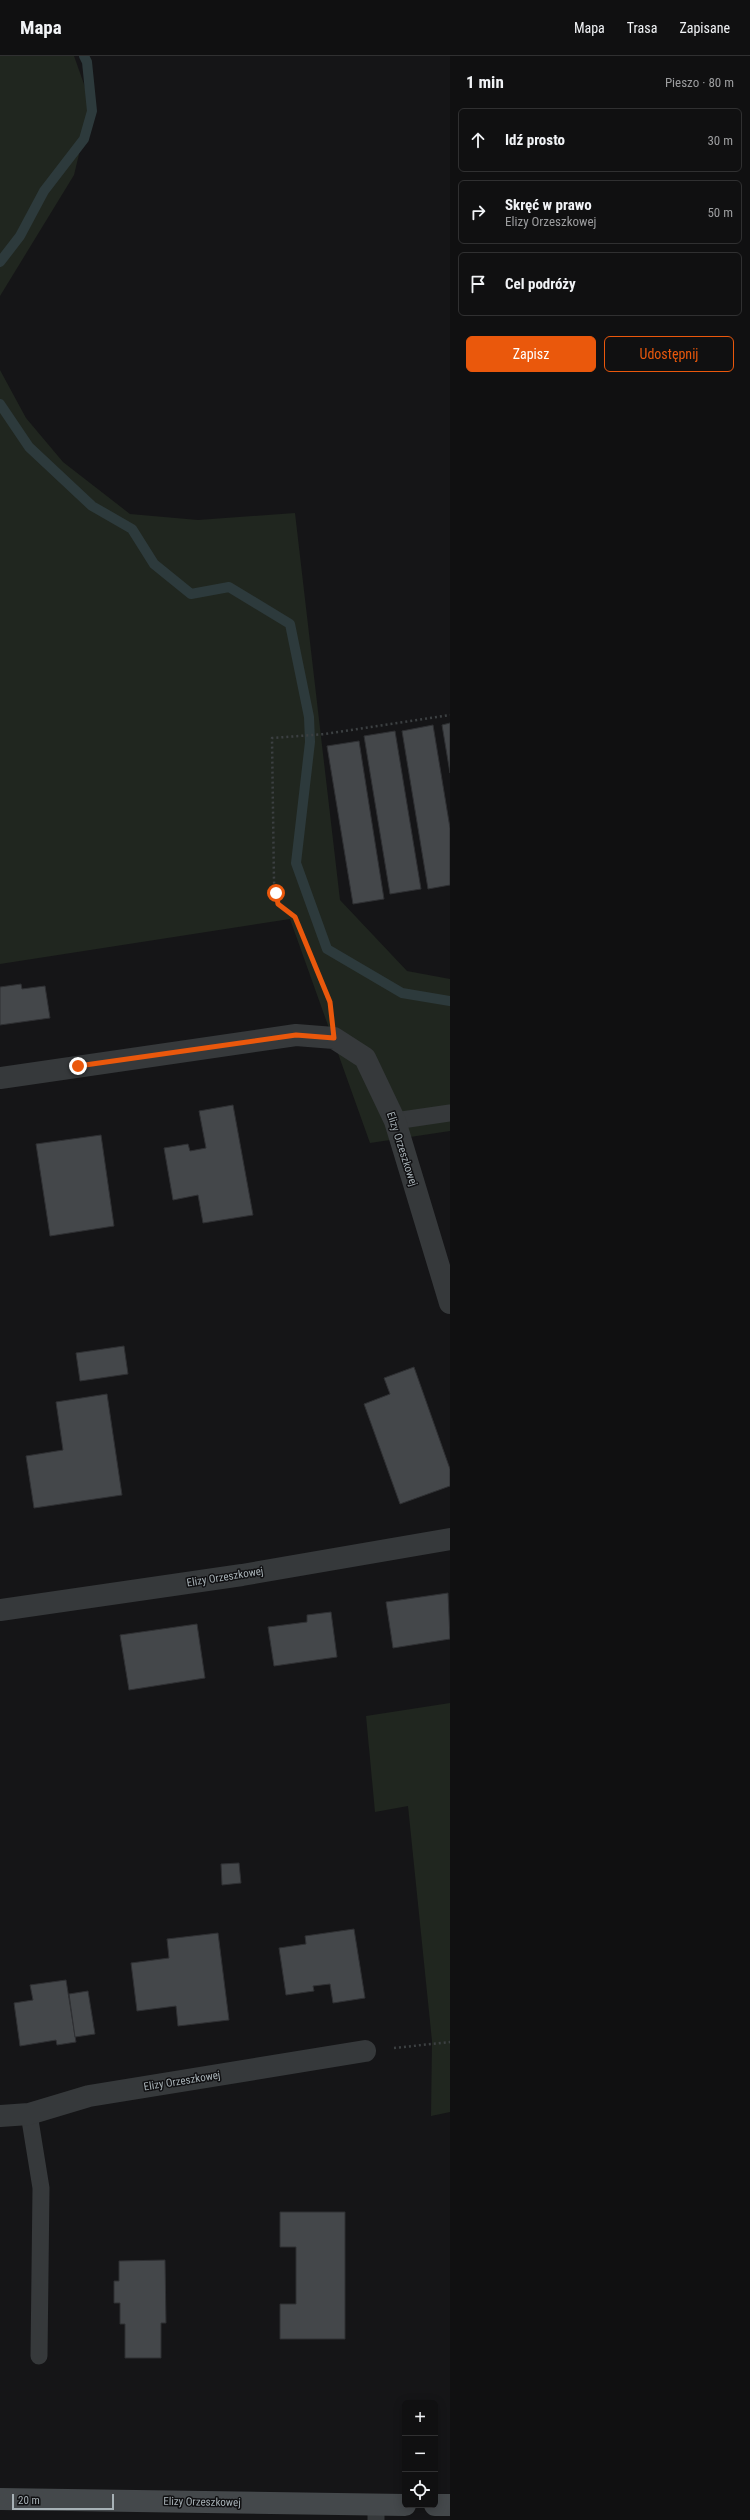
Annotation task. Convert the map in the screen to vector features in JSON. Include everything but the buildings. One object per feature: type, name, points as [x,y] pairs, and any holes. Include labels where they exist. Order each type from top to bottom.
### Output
[{"type":"street","name":"Elizy Orzeszkowej","points":[[0,1078],[296,1035],[334,1038],[365,1058],[395,1121],[450,1303]]},
{"type":"street","name":"Elizy Orzeszkowej","points":[[0,1610],[242,1575],[450,1539]]},
{"type":"street","name":"Elizy Orzeszkowej","points":[[0,2116],[29,2114],[89,2096],[365,2051]]},
{"type":"street","name":"Elizy Orzeszkowej","points":[[0,2499],[376,2512],[402,2506]]},
{"type":"street","points":[[438,2505],[450,2505]]},
{"type":"lane","points":[[395,1121],[450,1114]]},
{"type":"lane","points":[[29,2114],[41,2188],[39,2356]]},
{"type":"path","points":[[334,1038],[330,1002],[295,917],[278,904],[274,882],[272,738],[325,734],[450,715]]},
{"type":"path","points":[[365,2051],[450,2042]]},
{"type":"shaded area","points":[[0,56],[74,56],[91,104],[74,175],[0,296]]},
{"type":"shaded area","points":[[0,370],[26,418],[63,462],[130,514],[198,520],[295,513],[340,900],[407,971],[450,979],[450,1131],[370,1143],[290,919],[0,964]]},
{"type":"shaded area","points":[[450,1703],[450,2112],[431,2116],[432,2041],[408,1806],[375,1812],[366,1716]]},
{"type":"waterway","points":[[0,262],[20,236],[44,191],[84,139],[92,111],[87,62],[84,56]]},
{"type":"waterway","points":[[0,404],[29,447],[92,506],[132,529],[154,564],[191,594],[229,587],[290,624],[309,717],[310,742],[296,863],[327,949],[402,993],[450,1001]]},
{"type":"route","points":[[78,1066],[296,1035],[334,1038],[330,1002],[295,917],[278,904],[276,893]]}]
